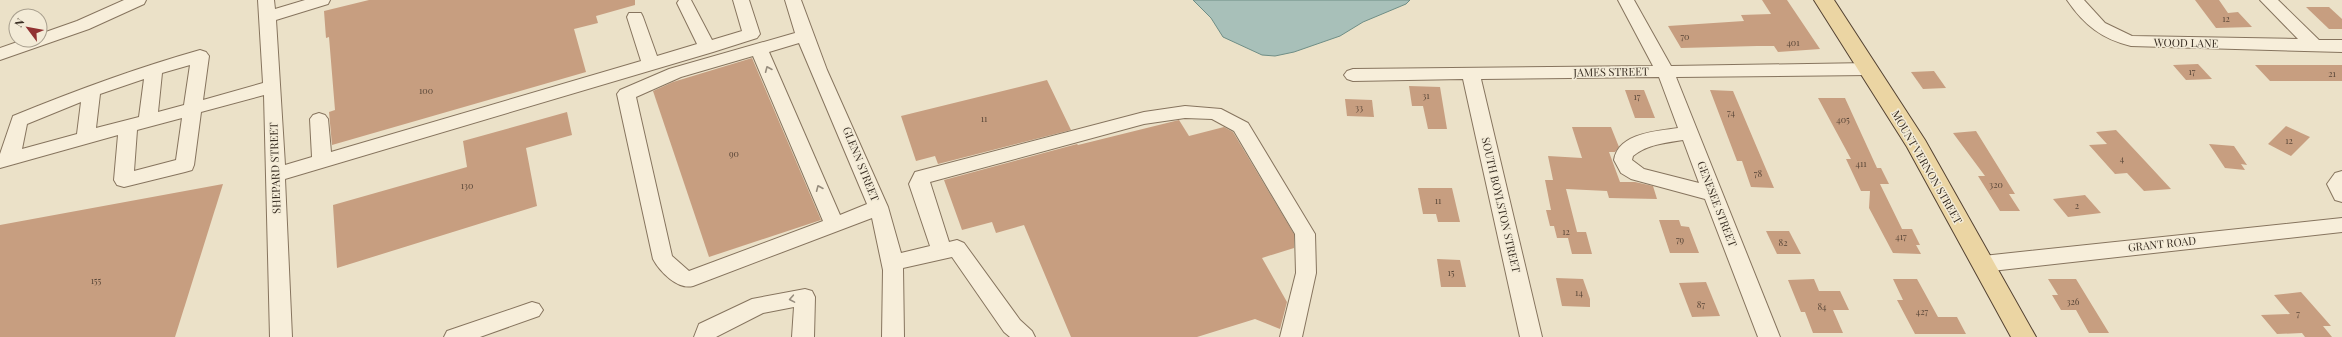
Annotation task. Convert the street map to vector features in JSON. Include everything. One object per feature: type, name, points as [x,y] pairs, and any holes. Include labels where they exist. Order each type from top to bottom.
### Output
[{"type":"main road","name":"MOUNT VERNON STREET","points":[[1824,0],[1917,145],[2024,337]]},
{"type":"street","points":[[0,54],[83,26],[138,0]]},
{"type":"street","points":[[267,9],[322,0]]},
{"type":"street","points":[[275,175],[751,34],[741,0]]},
{"type":"street","name":"GLENN STREET","points":[[793,0],[804,36],[848,132],[878,208],[891,250],[894,308],[893,337]]},
{"type":"street","name":"GENESEE STREET","points":[[1626,0],[1665,71],[1768,337]]},
{"type":"street","name":"WOOD LANE","points":[[2075,0],[2097,26],[2116,37],[2131,41],[2342,46]]},
{"type":"street","points":[[2268,0],[2314,45]]},
{"type":"street","points":[[685,4],[707,48]]},
{"type":"street","name":"SHEPARD STREET","points":[[267,9],[272,87],[281,337]]},
{"type":"street","points":[[636,17],[652,64]]},
{"type":"street","points":[[804,36],[675,73],[626,94],[663,259],[686,280],[878,208]]},
{"type":"street","points":[[759,49],[834,224]]},
{"type":"street","points":[[5,160],[19,120],[91,92],[200,56],[194,109],[185,165],[124,180],[128,127]]},
{"type":"street","name":"JAMES STREET","points":[[1354,75],[1869,69]]},
{"type":"street","points":[[148,121],[154,70]]},
{"type":"street","name":"SOUTH BOYLSTON STREET","points":[[1471,74],[1531,337]]},
{"type":"street","points":[[5,160],[272,87]]},
{"type":"street","points":[[86,138],[91,92]]},
{"type":"street","points":[[942,251],[919,184],[922,177],[1144,118],[1185,112],[1215,113],[1241,127],[1306,234],[1309,251],[1306,282],[1291,337]]},
{"type":"street","points":[[319,119],[322,161]]},
{"type":"street","points":[[1689,133],[1639,143],[1624,153],[1623,160],[1628,168],[1638,174],[1713,194]]},
{"type":"street","points":[[2342,178],[2337,184],[2342,195]]},
{"type":"street","name":"GRANT ROAD","points":[[1983,264],[2342,225]]},
{"type":"street","points":[[891,263],[957,248],[1012,326],[1024,337]]},
{"type":"street","points":[[705,337],[707,330],[759,305],[805,297],[803,337]]},
{"type":"street","points":[[455,337],[532,310]]},
{"type":"water","points":[[1193,0],[1410,0],[1406,4],[1363,22],[1340,36],[1294,52],[1275,56],[1262,55],[1223,37],[1211,18]]},
{"type":"building","points":[[369,0],[635,0],[635,5],[596,16],[598,23],[574,29],[586,72],[332,145],[329,112],[335,110],[329,37],[326,38],[324,11]]},
{"type":"building","points":[[1762,0],[1787,0],[1820,49],[1778,52],[1774,46],[1681,48],[1668,26],[1744,21],[1741,15],[1771,14]]},
{"type":"building","points":[[2195,0],[2219,0],[2228,13],[2238,12],[2252,27],[2216,28]]},
{"type":"building","points":[[2306,7],[2329,7],[2342,19],[2342,29],[2329,29]]},
{"type":"building","points":[[752,58],[821,220],[709,257],[653,91],[673,82]]},
{"type":"building","points":[[2198,64],[2212,79],[2186,80],[2173,65]]},
{"type":"building","points":[[2255,65],[2342,65],[2342,81],[2270,81]]},
{"type":"building","points":[[1934,71],[1946,88],[1923,89],[1911,72]]},
{"type":"building","points":[[1047,80],[1071,130],[938,164],[935,156],[916,161],[901,116]]},
{"type":"building","points":[[1409,86],[1440,87],[1447,129],[1428,129],[1423,106],[1412,106]]},
{"type":"building","points":[[1625,90],[1644,90],[1655,118],[1635,118]]},
{"type":"building","points":[[1710,90],[1733,91],[1774,188],[1751,187],[1742,161],[1737,161]]},
{"type":"building","points":[[1818,98],[1845,98],[1877,168],[1881,168],[1889,184],[1880,184],[1902,229],[1912,229],[1920,245],[1916,245],[1921,254],[1893,253],[1869,208],[1870,191],[1861,191],[1846,159],[1851,159]]},
{"type":"building","points":[[1345,99],[1372,100],[1374,117],[1347,116]]},
{"type":"building","points":[[567,112],[572,135],[526,148],[537,206],[337,268],[333,205],[467,167],[463,141]]},
{"type":"building","points":[[1179,120],[1189,136],[1224,127],[1233,132],[1294,234],[1294,248],[1262,258],[1287,302],[1280,329],[1255,319],[1197,337],[1071,337],[1024,225],[996,233],[992,222],[962,230],[944,180],[1077,144],[1078,145]]},
{"type":"building","points":[[2286,126],[2310,137],[2291,156],[2268,144]]},
{"type":"building","points":[[1572,127],[1611,127],[1619,147],[1615,152],[1609,152],[1620,182],[1635,182],[1653,186],[1657,199],[1609,198],[1607,191],[1566,189],[1577,232],[1586,232],[1592,254],[1572,254],[1568,238],[1557,238],[1554,226],[1550,226],[1546,210],[1551,210],[1545,180],[1553,180],[1548,156],[1582,158]]},
{"type":"building","points":[[2116,130],[2171,189],[2144,191],[2127,173],[2115,174],[2089,145],[2107,144],[2096,132]]},
{"type":"building","points":[[1976,131],[2015,194],[2009,194],[2020,211],[2000,211],[1978,176],[1985,176],[1953,133]]},
{"type":"building","points":[[2209,144],[2234,146],[2247,165],[2241,164],[2245,170],[2225,168]]},
{"type":"building","points":[[223,184],[175,337],[0,337],[0,225]]},
{"type":"building","points":[[1418,188],[1452,188],[1460,222],[1438,222],[1436,214],[1423,214]]},
{"type":"building","points":[[2085,195],[2101,213],[2068,217],[2053,199]]},
{"type":"building","points":[[1659,220],[1679,220],[1681,226],[1689,227],[1699,253],[1670,253]]},
{"type":"building","points":[[1766,231],[1789,231],[1801,254],[1777,254]]},
{"type":"building","points":[[1437,259],[1460,260],[1466,287],[1441,287]]},
{"type":"building","points":[[1556,278],[1583,279],[1590,299],[1590,307],[1562,306]]},
{"type":"building","points":[[1814,279],[1819,291],[1840,291],[1849,310],[1833,310],[1843,333],[1813,333],[1805,312],[1801,312],[1788,280]]},
{"type":"building","points":[[1893,279],[1917,279],[1938,317],[1957,317],[1966,334],[1915,334],[1897,300],[1903,300]]},
{"type":"building","points":[[2048,279],[2076,279],[2109,333],[2089,333],[2076,310],[2061,310],[2052,295],[2058,295]]},
{"type":"building","points":[[1706,282],[1720,316],[1692,317],[1679,283]]},
{"type":"building","points":[[2301,292],[2331,326],[2323,326],[2332,337],[2305,337],[2302,333],[2277,334],[2261,315],[2290,314],[2274,295]]}]
